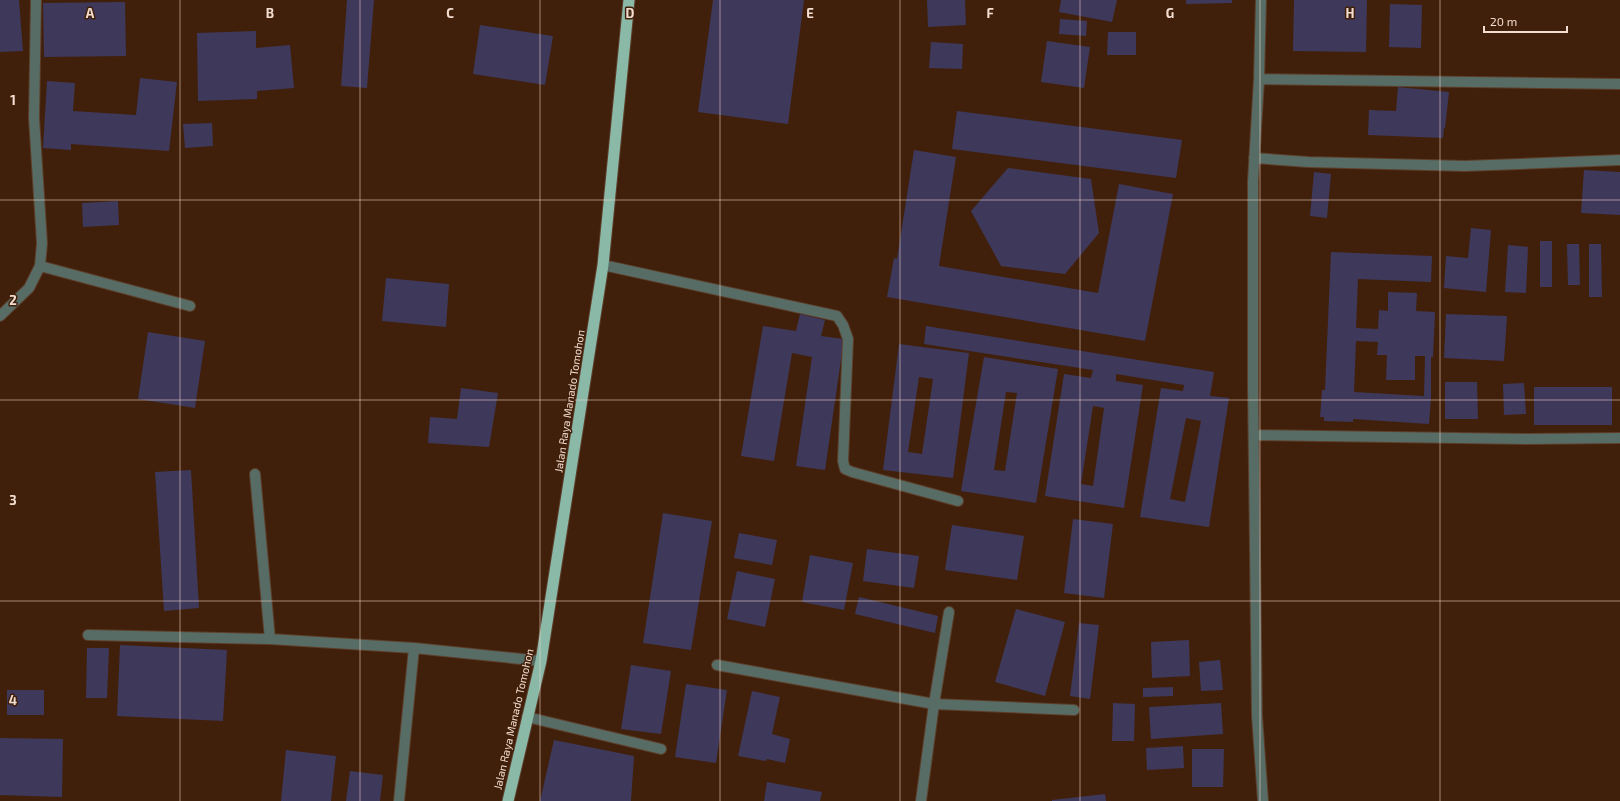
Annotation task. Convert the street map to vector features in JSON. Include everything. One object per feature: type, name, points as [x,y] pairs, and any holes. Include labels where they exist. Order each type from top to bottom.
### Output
[{"type":"highway","name":"Jalan Raya Manado Tomohon","points":[[508,801],[541,661],[604,265],[629,0]]},
{"type":"street","points":[[0,316],[29,288],[40,266],[42,243],[34,118],[36,0]]},
{"type":"street","points":[[1261,0],[1259,79],[1254,158],[1253,378],[1257,716],[1262,801]]},
{"type":"street","points":[[1259,79],[1620,84]]},
{"type":"street","points":[[1254,158],[1308,162],[1464,166],[1620,160]]},
{"type":"street","points":[[604,265],[837,316],[843,325],[848,339],[843,461],[845,469],[958,501]]},
{"type":"street","points":[[40,266],[190,306]]},
{"type":"street","points":[[1254,435],[1527,439],[1620,438]]},
{"type":"street","points":[[255,474],[270,639]]},
{"type":"street","points":[[921,801],[934,704],[949,612]]},
{"type":"street","points":[[88,635],[270,639],[414,648],[541,661]]},
{"type":"street","points":[[400,801],[414,648]]},
{"type":"street","points":[[717,665],[934,704],[1074,710]]},
{"type":"street","points":[[527,717],[661,749]]},
{"type":"building","points":[[0,0],[19,0],[23,51],[0,52]]},
{"type":"building","points":[[347,0],[374,0],[367,88],[341,86]]},
{"type":"building","points":[[713,0],[804,0],[788,124],[698,112]]},
{"type":"building","points":[[927,0],[965,0],[966,25],[928,27]]},
{"type":"building","points":[[1061,0],[1117,0],[1112,22],[1059,12]]},
{"type":"building","points":[[1186,0],[1232,0],[1232,3],[1186,4]]},
{"type":"building","points":[[1294,0],[1367,0],[1366,52],[1293,51]]},
{"type":"building","points":[[125,2],[126,56],[44,57],[43,3]]},
{"type":"building","points":[[1390,4],[1422,5],[1421,48],[1389,47]]},
{"type":"building","points":[[1060,19],[1087,21],[1086,36],[1059,34]]},
{"type":"building","points":[[480,25],[553,36],[545,85],[473,74]]},
{"type":"building","points":[[256,31],[256,48],[290,45],[294,88],[257,91],[257,99],[198,101],[197,33]]},
{"type":"building","points":[[1108,32],[1136,32],[1136,55],[1107,55]]},
{"type":"building","points":[[1047,41],[1090,47],[1084,88],[1041,82]]},
{"type":"building","points":[[931,42],[963,44],[962,69],[929,68]]},
{"type":"building","points":[[140,78],[177,82],[169,151],[71,144],[71,150],[43,148],[47,81],[75,83],[73,111],[136,115]]},
{"type":"building","points":[[1398,87],[1449,92],[1443,138],[1368,135],[1369,110],[1396,111]]},
{"type":"building","points":[[957,111],[1182,140],[1176,178],[952,149]]},
{"type":"building","points":[[212,123],[213,146],[185,148],[183,124]]},
{"type":"building","points":[[914,150],[956,157],[939,266],[1098,293],[1119,184],[1173,194],[1145,341],[887,297],[894,258],[897,259]]},
{"type":"building","points":[[1008,168],[1091,179],[1099,233],[1065,274],[1001,266],[971,211]]},
{"type":"building","points":[[1584,170],[1620,172],[1620,215],[1581,213]]},
{"type":"building","points":[[1314,172],[1331,174],[1327,218],[1310,216]]},
{"type":"building","points":[[118,201],[119,225],[83,227],[82,203]]},
{"type":"building","points":[[1471,228],[1491,230],[1486,292],[1444,288],[1446,256],[1468,258]]},
{"type":"building","points":[[1540,241],[1552,241],[1552,287],[1540,287]]},
{"type":"building","points":[[1567,244],[1579,244],[1580,285],[1568,285]]},
{"type":"building","points":[[1589,244],[1601,244],[1602,297],[1589,297]]},
{"type":"building","points":[[1508,245],[1528,247],[1526,293],[1505,292]]},
{"type":"building","points":[[1331,252],[1432,256],[1431,282],[1358,279],[1356,328],[1378,329],[1379,310],[1388,311],[1388,292],[1417,293],[1416,311],[1435,312],[1433,357],[1431,357],[1429,424],[1353,419],[1353,422],[1324,421],[1324,417],[1320,417],[1322,390],[1325,390]],"holes":[[[1356,341],[1378,342],[1377,355],[1387,355],[1386,380],[1415,380],[1415,356],[1425,356],[1424,396],[1354,392]]]},
{"type":"building","points":[[386,278],[449,284],[446,327],[382,321]]},
{"type":"building","points":[[800,314],[825,320],[821,336],[844,339],[825,470],[796,466],[812,357],[792,353],[774,461],[741,456],[763,326],[796,331]]},
{"type":"building","points":[[1446,314],[1507,316],[1504,361],[1444,358]]},
{"type":"building","points":[[926,326],[1214,372],[1210,396],[1229,398],[1209,527],[1140,517],[1161,388],[1183,391],[1184,385],[1116,374],[1116,381],[1143,385],[1124,508],[1045,496],[1064,374],[1091,378],[1093,370],[924,344]],"holes":[[[1093,406],[1104,408],[1093,486],[1081,484]],[[1186,418],[1201,421],[1185,502],[1170,499]]]},
{"type":"building","points":[[148,332],[205,341],[195,408],[138,399]]},
{"type":"building","points":[[899,344],[969,353],[953,478],[883,470]],"holes":[[[919,377],[933,379],[922,454],[908,452]]]},
{"type":"building","points":[[984,357],[1058,369],[1036,503],[961,491]],"holes":[[[1006,392],[1017,393],[1005,471],[994,470]]]},
{"type":"building","points":[[1445,382],[1477,382],[1478,419],[1445,419]]},
{"type":"building","points":[[1524,383],[1526,414],[1504,415],[1503,384]]},
{"type":"building","points":[[1534,387],[1612,387],[1612,425],[1534,425]]},
{"type":"building","points":[[461,388],[498,393],[489,447],[428,443],[430,417],[457,419]]},
{"type":"building","points":[[191,470],[199,608],[164,611],[155,472]]},
{"type":"building","points":[[663,513],[712,521],[691,650],[643,643]]},
{"type":"building","points":[[1073,519],[1113,524],[1104,598],[1064,593]]},
{"type":"building","points":[[952,525],[1024,536],[1017,580],[945,570]]},
{"type":"building","points":[[739,533],[777,540],[772,565],[734,558]]},
{"type":"building","points":[[867,549],[919,556],[914,588],[863,581]]},
{"type":"building","points":[[810,555],[853,563],[844,610],[802,602]]},
{"type":"building","points":[[737,571],[775,579],[765,627],[727,619]]},
{"type":"building","points":[[859,597],[938,616],[935,633],[855,614]]},
{"type":"building","points":[[1016,609],[1065,622],[1045,696],[995,682]]},
{"type":"building","points":[[1079,623],[1099,625],[1090,699],[1070,696]]},
{"type":"building","points":[[1189,640],[1190,676],[1152,678],[1151,642]]},
{"type":"building","points":[[120,645],[227,650],[223,721],[117,716]]},
{"type":"building","points":[[87,648],[109,648],[107,698],[86,698]]},
{"type":"building","points":[[1220,660],[1223,690],[1201,691],[1199,662]]},
{"type":"building","points":[[631,665],[671,671],[661,734],[621,729]]},
{"type":"building","points":[[686,684],[727,690],[716,763],[675,757]]},
{"type":"building","points":[[1173,687],[1173,696],[1143,697],[1143,688]]},
{"type":"building","points":[[7,690],[44,690],[44,715],[7,715]]},
{"type":"building","points":[[752,691],[780,697],[772,734],[790,739],[785,763],[767,759],[766,761],[738,756]]},
{"type":"building","points":[[1113,703],[1135,704],[1134,741],[1112,741]]},
{"type":"building","points":[[1221,703],[1223,734],[1151,739],[1149,707]]},
{"type":"building","points":[[0,738],[63,739],[62,797],[0,795]]},
{"type":"building","points":[[554,740],[634,756],[631,801],[540,801]]},
{"type":"building","points":[[1183,746],[1184,768],[1147,770],[1146,748]]},
{"type":"building","points":[[1192,749],[1224,749],[1223,787],[1192,787]]},
{"type":"building","points":[[286,750],[336,756],[331,801],[281,801]]},
{"type":"building","points":[[350,771],[383,775],[380,801],[346,801]]},
{"type":"building","points":[[767,782],[822,792],[820,801],[764,801]]},
{"type":"building","points":[[1105,794],[1106,801],[1052,801],[1052,800]]}]
